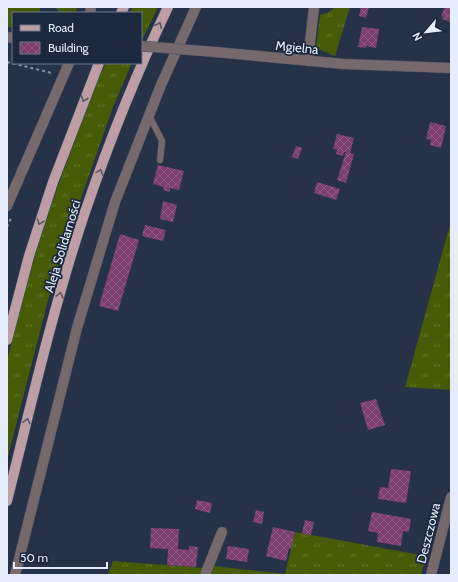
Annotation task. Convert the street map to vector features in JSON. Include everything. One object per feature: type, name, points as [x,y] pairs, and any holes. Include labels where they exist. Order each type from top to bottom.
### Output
[{"type":"main road","name":"Aleja Solidarności","points":[[142,63],[168,7]]},
{"type":"main road","name":"Aleja Solidarności","points":[[7,340],[29,256],[53,182],[64,150],[99,64]]},
{"type":"main road","name":"Aleja Solidarności","points":[[7,501],[52,324],[85,212],[114,132],[142,64]]},
{"type":"street","points":[[14,575],[77,328],[114,202],[149,115],[196,7]]},
{"type":"street","points":[[308,61],[314,7]]},
{"type":"street","name":"Mgielna","points":[[142,46],[344,64],[451,68]]},
{"type":"street","points":[[7,206],[69,64]]},
{"type":"street","name":"Deszczowa","points":[[431,575],[451,497]]},
{"type":"street","points":[[205,575],[222,532]]},
{"type":"lane","points":[[149,115],[162,141],[160,160]]},
{"type":"path","points":[[15,64],[55,74]]},
{"type":"green space","points":[[7,7],[40,7],[40,12],[12,12],[12,27],[7,27]]},
{"type":"green space","points":[[52,7],[77,7],[76,12],[58,12],[57,9]]},
{"type":"green space","points":[[133,7],[158,7],[142,40],[142,12],[130,12]]},
{"type":"green space","points":[[335,7],[350,7],[335,56],[316,48],[320,15],[329,12]]},
{"type":"green space","points":[[106,64],[132,64],[113,107],[72,224],[48,300],[7,460],[7,360],[31,268],[55,194],[95,86]]},
{"type":"green space","points":[[451,221],[451,390],[405,387]]},
{"type":"green space","points":[[295,532],[426,556],[421,575],[211,575],[214,566],[285,574]]},
{"type":"green space","points":[[113,561],[204,568],[201,575],[108,575]]},
{"type":"building","points":[[361,7],[369,7],[366,18],[359,16]]},
{"type":"building","points":[[445,7],[451,7],[450,22],[442,19],[443,17],[441,16]]},
{"type":"building","points":[[362,27],[379,29],[376,48],[366,46],[366,48],[358,47]]},
{"type":"building","points":[[430,122],[446,126],[441,148],[430,145],[431,140],[426,139]]},
{"type":"building","points":[[337,134],[354,138],[350,153],[354,154],[346,183],[337,180],[346,152],[344,152],[343,156],[336,154],[337,150],[333,149]]},
{"type":"building","points":[[296,146],[302,148],[298,159],[292,157]]},
{"type":"building","points":[[158,165],[184,171],[179,190],[170,188],[170,192],[163,190],[164,187],[153,184]]},
{"type":"building","points":[[317,182],[340,189],[336,200],[314,193]]},
{"type":"building","points":[[163,201],[177,205],[173,222],[160,219]]},
{"type":"building","points":[[145,225],[166,230],[163,241],[142,236]]},
{"type":"building","points":[[120,234],[139,240],[118,311],[99,306]]},
{"type":"building","points":[[376,399],[385,425],[368,430],[360,403]]},
{"type":"building","points":[[391,469],[411,471],[406,503],[378,499],[380,487],[388,488]]},
{"type":"building","points":[[197,500],[212,503],[210,513],[195,509]]},
{"type":"building","points":[[256,510],[264,512],[262,524],[253,522]]},
{"type":"building","points":[[372,512],[411,519],[409,532],[403,531],[401,546],[377,542],[378,533],[368,531]]},
{"type":"building","points":[[305,520],[314,522],[311,535],[302,533]]},
{"type":"building","points":[[273,527],[295,532],[291,549],[289,548],[286,561],[266,556]]},
{"type":"building","points":[[151,528],[179,529],[178,549],[189,550],[189,546],[198,547],[196,567],[167,565],[168,549],[150,548]]},
{"type":"building","points":[[228,546],[249,549],[247,562],[226,559]]}]
